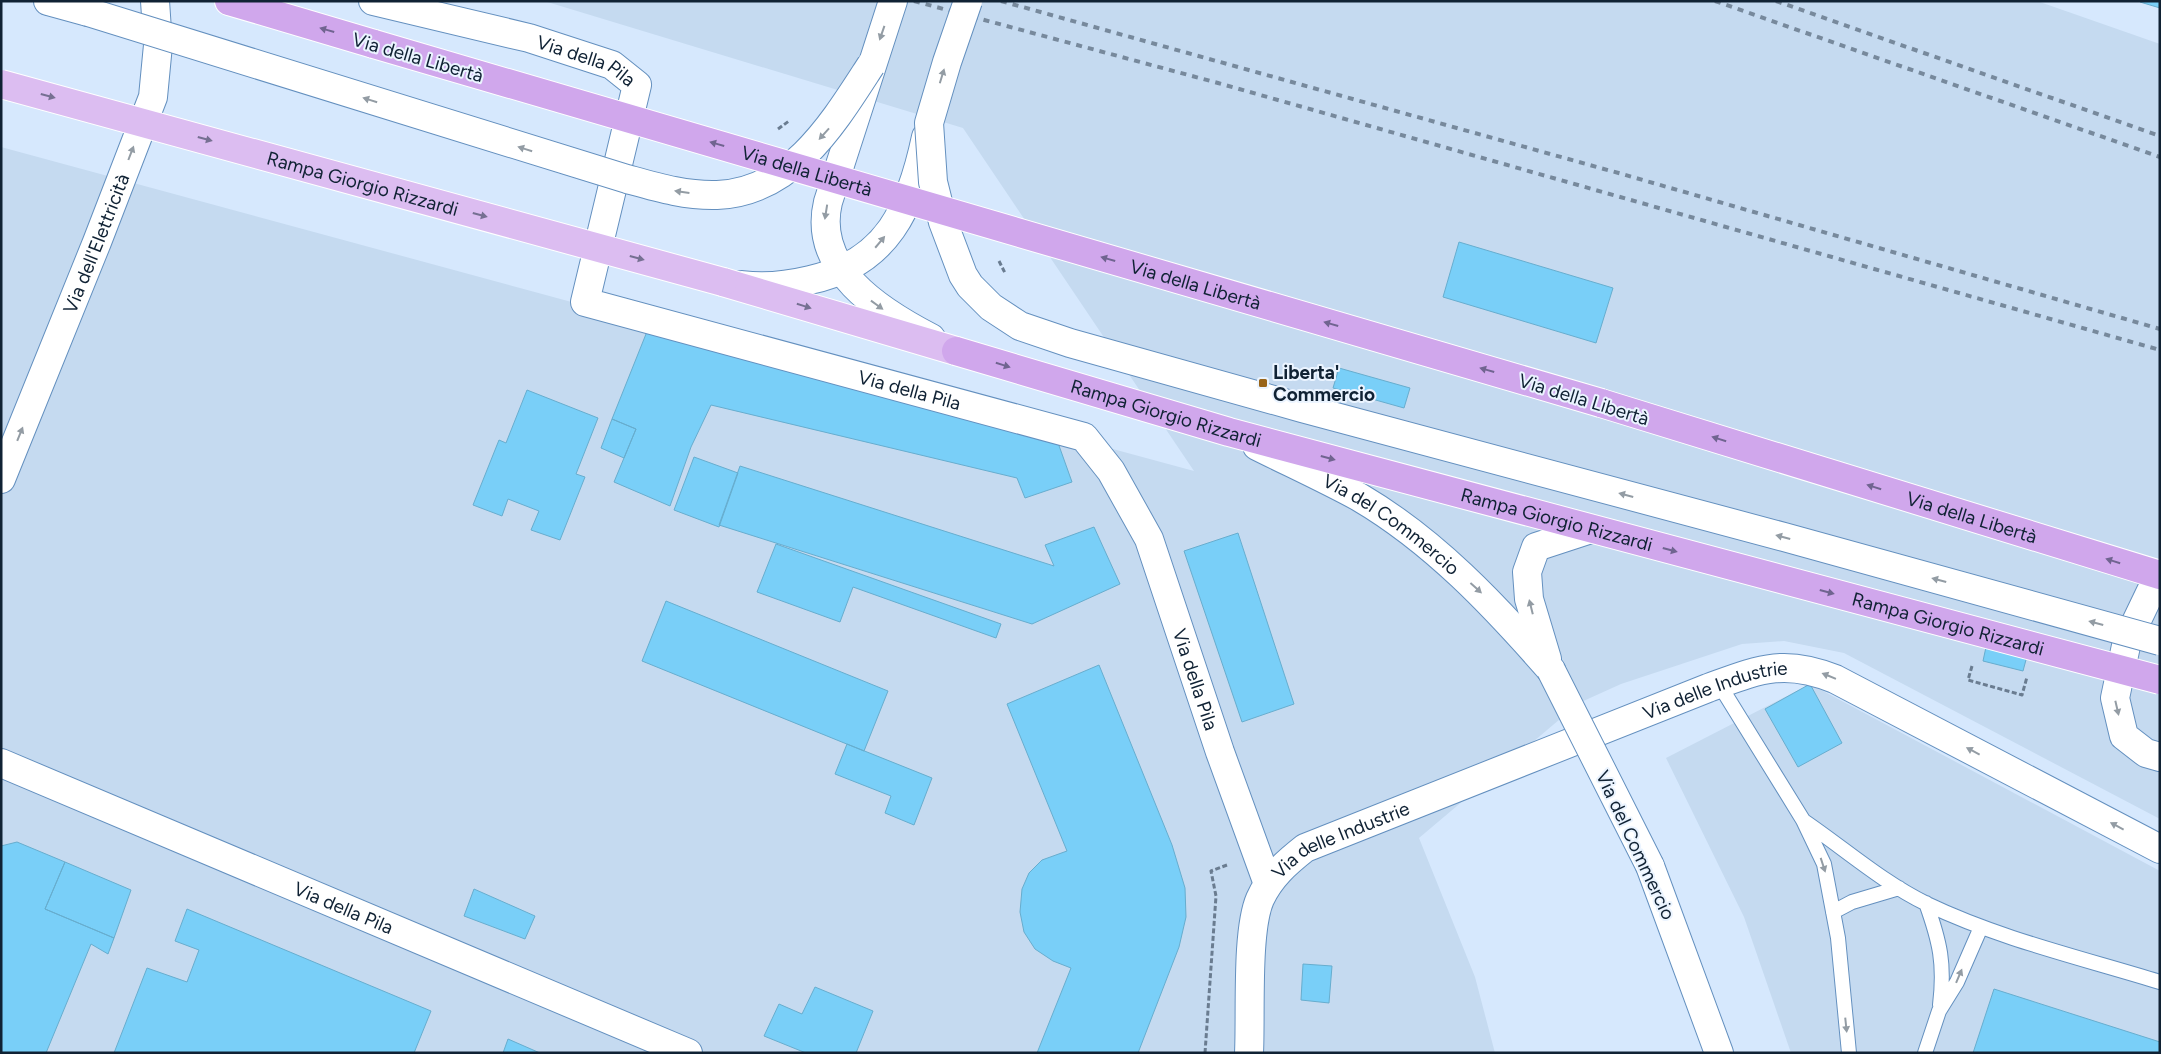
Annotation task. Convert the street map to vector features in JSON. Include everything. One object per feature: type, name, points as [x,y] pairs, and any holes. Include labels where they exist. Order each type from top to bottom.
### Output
[{"type":"highway","name":"Via della Libertà","points":[[229,1],[1601,403],[2160,575]]},
{"type":"highway","name":"Rampa Giorgio Rizzardi","points":[[956,351],[1229,432],[2160,680]]},
{"type":"main road","name":"Rampa Giorgio Rizzardi","points":[[1,84],[724,282],[956,351]]},
{"type":"street","points":[[48,1],[88,12]]},
{"type":"street","points":[[56,1],[627,180],[664,189],[702,195],[718,195],[750,190],[774,179],[787,170],[831,126],[871,65],[893,1]]},
{"type":"street","name":"Via dell'Elettricità","points":[[1,479],[97,242],[152,97],[158,45],[155,1]]},
{"type":"street","name":"Via della Pila","points":[[373,1],[529,38],[612,65],[637,85],[585,302],[1084,438],[1110,471],[1148,539],[1220,752],[1268,884]]},
{"type":"street","name":"Rampa Giorgio Rizzardi","points":[[724,282],[750,286],[797,284],[842,271],[858,264],[874,250],[902,213],[914,188],[947,62],[968,1]]},
{"type":"street","name":"Rampa Giorgio Rizzardi","points":[[871,65],[824,217],[827,242],[842,271],[871,300],[902,323],[956,351]]},
{"type":"street","points":[[930,123],[933,182],[957,263],[970,286],[979,296],[991,307],[1020,326],[1070,343],[1302,408],[1784,537],[2160,641]]},
{"type":"street","name":"Via del Commercio","points":[[1229,432],[1360,498],[1409,532],[1446,561],[1494,605],[1551,670]]},
{"type":"street","name":"Via del Commercio","points":[[1591,529],[1536,547],[1527,572],[1529,599],[1551,670],[1650,866],[1719,1053]]},
{"type":"street","points":[[2160,583],[2151,591],[2127,641],[2115,698],[2124,736],[2146,754],[2160,757]]},
{"type":"street","name":"Via delle Industrie","points":[[1268,884],[1282,866],[1305,848],[1719,684],[1761,670],[1780,667],[1801,668],[1835,678],[2160,849]]},
{"type":"street","name":"Via della Pila","points":[[1,763],[688,1053]]},
{"type":"street","points":[[1249,1053],[1254,925],[1259,902],[1268,884]]},
{"type":"lane","points":[[1719,684],[1803,820],[1824,864],[1833,912],[1849,1053]]},
{"type":"lane","points":[[1803,820],[1898,888],[1926,903],[1981,927],[2160,982]]},
{"type":"lane","points":[[1833,912],[1852,902],[1898,888]]},
{"type":"lane","points":[[1926,903],[1941,947],[1943,983],[1939,1012]]},
{"type":"lane","points":[[1925,1053],[1939,1012],[1956,982],[1981,927]]},
{"type":"path","points":[[995,253],[1005,273],[1012,280]]},
{"type":"path","points":[[1972,666],[1968,680],[2022,695]]},
{"type":"path","points":[[1205,1053],[1216,896],[1212,871],[1234,862]]},
{"type":"shaded area","points":[[544,1],[2037,1],[2160,44],[2160,819],[1844,653],[1784,641],[1742,644],[1621,684],[1579,703],[1419,838],[1475,977],[1495,1053],[1,1053],[1,147],[1194,471],[963,128]]},
{"type":"shaded area","points":[[1810,684],[2160,871],[2160,1053],[1791,1053],[1744,917],[1666,758]]},
{"type":"building","points":[[2140,1],[2160,1],[2160,8],[2140,2]]},
{"type":"building","points":[[1459,242],[1613,288],[1596,343],[1443,297]]},
{"type":"building","points":[[648,329],[1057,440],[1072,482],[1025,498],[1017,478],[711,405],[691,447],[670,506],[614,482],[636,429],[612,419]]},
{"type":"building","points":[[1339,368],[1410,388],[1404,408],[1333,388]]},
{"type":"building","points":[[527,390],[598,418],[576,474],[585,477],[560,540],[531,530],[539,511],[508,499],[502,516],[473,505],[499,440],[506,443]]},
{"type":"building","points":[[612,419],[636,429],[624,458],[601,448]]},
{"type":"building","points":[[694,457],[738,473],[719,527],[674,510]]},
{"type":"building","points":[[740,466],[1054,566],[1045,545],[1094,527],[1120,584],[1032,624],[719,525]]},
{"type":"building","points":[[1238,533],[1294,704],[1242,722],[1184,551]]},
{"type":"building","points":[[776,544],[1001,624],[996,638],[853,587],[840,622],[757,592]]},
{"type":"building","points":[[666,601],[888,691],[864,751],[642,661]]},
{"type":"building","points":[[1986,647],[2027,656],[2023,671],[1983,661]]},
{"type":"building","points":[[1099,665],[1172,845],[1185,888],[1186,917],[1179,947],[1138,1053],[1037,1053],[1071,968],[1053,961],[1035,949],[1024,932],[1020,912],[1022,889],[1029,873],[1042,860],[1067,851],[1007,704]]},
{"type":"building","points":[[1810,684],[1842,743],[1798,767],[1765,709]]},
{"type":"building","points":[[847,744],[932,778],[914,825],[885,813],[891,796],[835,774]]},
{"type":"building","points":[[17,842],[65,862],[45,909],[114,938],[108,954],[91,944],[46,1053],[1,1053],[1,846]]},
{"type":"building","points":[[65,862],[131,890],[114,938],[45,909]]},
{"type":"building","points":[[474,889],[535,916],[525,939],[464,916]]},
{"type":"building","points":[[187,909],[431,1011],[414,1053],[114,1053],[147,968],[187,982],[199,950],[175,941]]},
{"type":"building","points":[[1303,964],[1332,966],[1329,1003],[1301,1000]]},
{"type":"building","points":[[815,987],[873,1011],[856,1053],[806,1053],[764,1036],[779,1004],[802,1014]]},
{"type":"building","points":[[1994,989],[2160,1042],[2160,1053],[1973,1053]]},
{"type":"building","points":[[508,1039],[540,1053],[503,1053]]},
{"type":"railway","points":[[914,1],[1218,83],[2160,350]]},
{"type":"railway","points":[[1001,1],[1622,174],[2160,329]]},
{"type":"railway","points":[[1715,1],[2160,157]]},
{"type":"railway","points":[[1776,1],[2160,136]]},
{"type":"place","name":"Liberta' Commercio","points":[[1263,383]]}]
